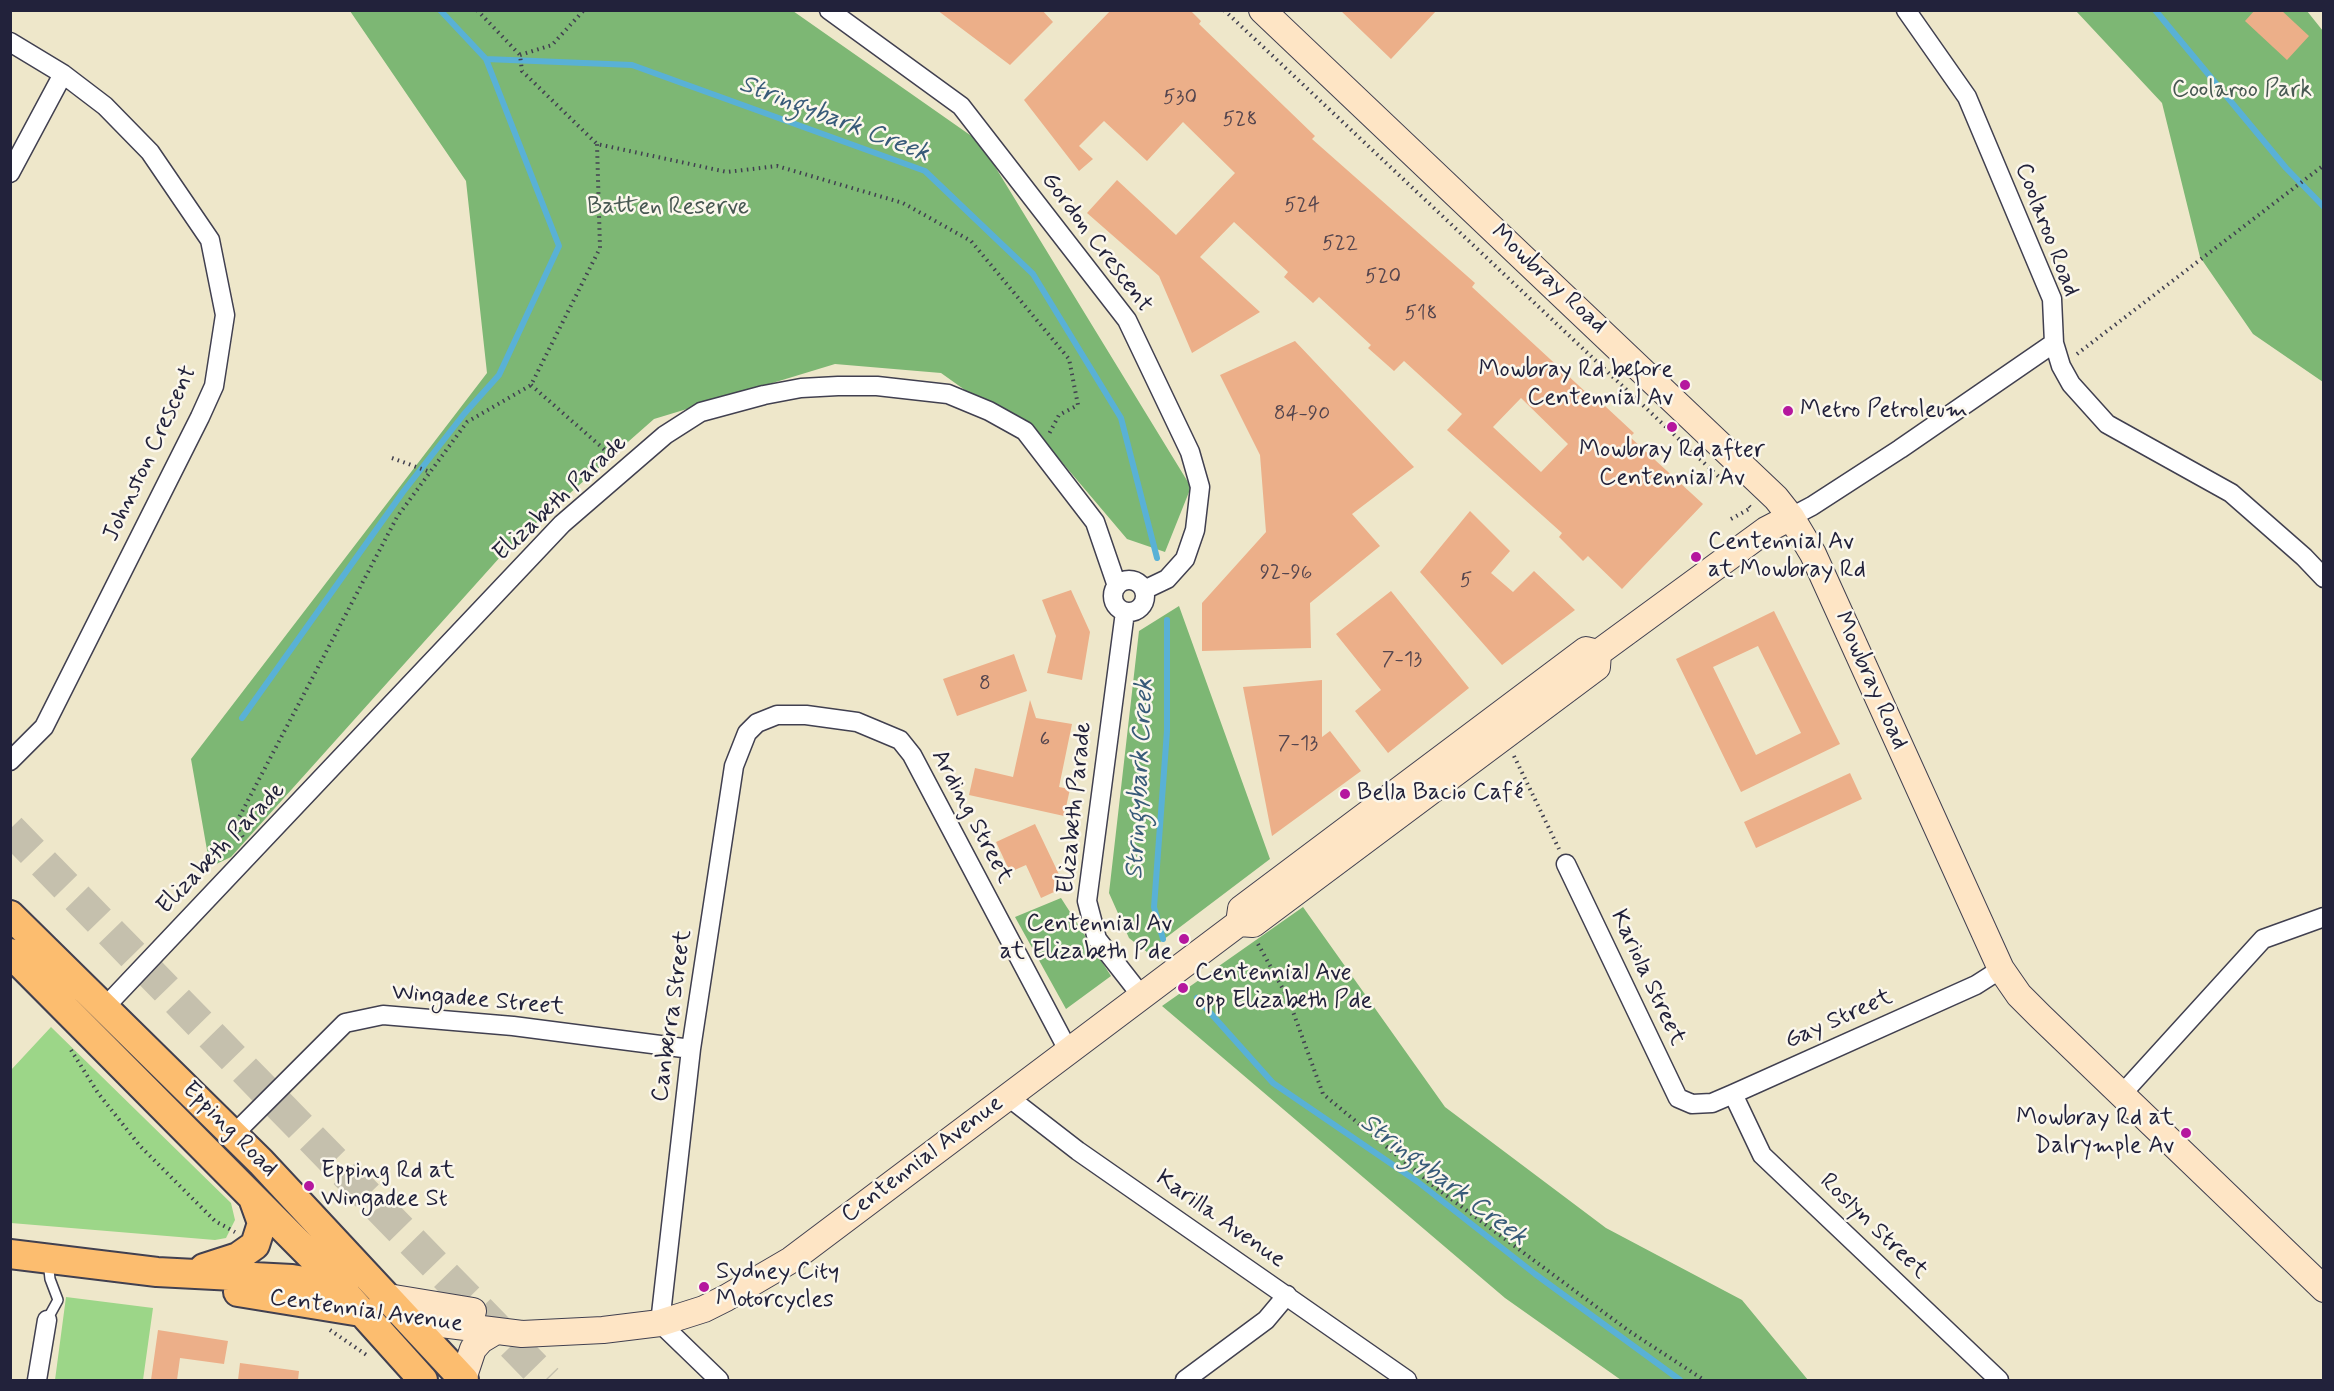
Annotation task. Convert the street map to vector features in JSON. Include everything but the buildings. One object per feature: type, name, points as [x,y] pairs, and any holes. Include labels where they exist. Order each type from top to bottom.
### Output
[{"type":"main road","name":"Mowbray Road","points":[[1262,10],[1686,411],[1770,492],[1791,517],[1813,554],[2001,969],[2019,995],[2040,1016],[2324,1289]]},
{"type":"main road","name":"Centennial Avenue","points":[[1246,923],[1241,909],[1296,867],[1586,651],[1598,653],[1766,530],[1791,517]]},
{"type":"main road","name":"Centennial Avenue","points":[[157,1272],[233,1291],[409,1320],[496,1331],[541,1334],[629,1328],[660,1323],[704,1309],[791,1260],[1140,994],[1246,923],[1504,737],[1597,667],[1598,653]]},
{"type":"main road","name":"Epping Road","points":[[10,915],[234,1134],[464,1380]]},
{"type":"main road","name":"Epping Road","points":[[10,953],[253,1198],[423,1380]]},
{"type":"main road","points":[[188,1273],[231,1260],[253,1247],[260,1235],[262,1223],[253,1198]]},
{"type":"main road","name":"Centennial Avenue","points":[[10,1254],[157,1272],[291,1279],[578,1330]]},
{"type":"main road","points":[[464,1380],[473,1349],[481,1340],[496,1331]]},
{"type":"street","name":"Gordon Crescent","points":[[829,10],[961,106],[1127,320],[1190,452],[1200,487],[1195,530],[1185,559],[1167,579],[1144,590]]},
{"type":"street","name":"Coolaroo Road","points":[[1906,10],[1967,97],[2052,299],[2054,343],[2061,366],[2071,384],[2107,424],[2230,493],[2304,557],[2324,578]]},
{"type":"street","name":"Johnston Crescent","points":[[10,42],[63,74],[105,106],[150,152],[210,240],[225,315],[214,386],[200,417],[44,727],[10,761]]},
{"type":"street","points":[[10,173],[63,74]]},
{"type":"street","points":[[1791,517],[1900,449],[2054,343]]},
{"type":"street","name":"Elizabeth Parade","points":[[105,1007],[562,524],[665,435],[701,412],[782,392],[838,386],[878,386],[948,394],[989,411],[1025,430],[1095,522],[1117,586]]},
{"type":"street","points":[[1124,581],[1132,581],[1144,590],[1145,599],[1141,607],[1134,612],[1125,612],[1114,601],[1117,586],[1124,581]]},
{"type":"street","name":"Elizabeth Parade","points":[[1125,612],[1088,901],[1097,939],[1140,994]]},
{"type":"street","name":"Arding Street","points":[[757,723],[777,716],[807,715],[857,722],[900,740],[912,755],[1068,1050]]},
{"type":"street","name":"Canberra Street","points":[[660,1323],[691,1049],[734,766],[747,733],[757,723]]},
{"type":"street","name":"Kariola Street","points":[[1566,864],[1678,1098],[1692,1104]]},
{"type":"street","points":[[2122,1094],[2263,939],[2324,917]]},
{"type":"street","name":"Gay Street","points":[[1692,1104],[1712,1102],[1733,1094],[1976,985],[2001,969]]},
{"type":"street","name":"Wingadee Street","points":[[234,1134],[345,1023],[383,1015],[513,1026],[691,1049]]},
{"type":"street","name":"Roslyn Street","points":[[1733,1094],[1762,1155],[1999,1380]]},
{"type":"street","name":"Karilla Avenue","points":[[1007,1096],[1078,1151],[1407,1380]]},
{"type":"street","points":[[1185,1380],[1266,1320],[1287,1295]]},
{"type":"street","points":[[37,1380],[46,1320]]},
{"type":"street","points":[[660,1323],[720,1380]]},
{"type":"lane","points":[[46,1320],[58,1300],[48,1273],[48,1258]]},
{"type":"path","points":[[477,10],[520,55],[522,71],[597,144],[727,172],[777,166],[903,203],[971,241],[1069,358],[1078,405],[1059,415],[1040,450]]},
{"type":"path","points":[[520,55],[552,45],[584,10]]},
{"type":"path","points":[[1224,10],[1726,484]]},
{"type":"path","points":[[253,852],[235,825],[398,517],[466,422],[531,385],[600,248],[597,144]]},
{"type":"path","points":[[2077,354],[2324,165]]},
{"type":"path","points":[[531,385],[627,468]]},
{"type":"path","points":[[392,458],[430,472]]},
{"type":"path","points":[[1731,519],[1751,508],[1743,500]]},
{"type":"path","points":[[1504,737],[1566,864]]},
{"type":"path","points":[[1246,923],[1288,998],[1323,1094],[1435,1187],[1629,1331],[1704,1380]]},
{"type":"path","points":[[68,1045],[98,1093],[140,1146],[215,1221],[238,1234]]},
{"type":"path","points":[[333,1334],[366,1354],[374,1363]]},
{"type":"green space","name":"Batten Reserve","points":[[350,11],[793,11],[980,142],[1191,487],[1165,552],[1127,539],[1055,454],[941,373],[835,364],[654,419],[510,546],[231,857],[210,867],[191,759],[487,373],[466,181]]},
{"type":"green space","name":"Coolaroo Park","points":[[2076,11],[2307,11],[2323,31],[2323,382],[2253,334],[2200,257],[2162,103]]},
{"type":"green space","points":[[1179,606],[1270,859],[1147,952],[1129,938],[1109,893],[1139,631]]},
{"type":"green space","points":[[1061,898],[1111,976],[1066,1009],[1015,917]]},
{"type":"green space","points":[[1303,907],[1445,1107],[1606,1228],[1742,1300],[1808,1380],[1621,1380],[1505,1298],[1162,1006]]},
{"type":"green space","points":[[51,1027],[231,1203],[235,1220],[226,1238],[215,1240],[11,1223],[11,1070]]},
{"type":"green space","points":[[66,1297],[153,1308],[143,1380],[55,1380]]},
{"type":"waterway","name":"Stringybark Creek","points":[[440,10],[486,59],[632,65],[925,171],[1033,274],[1121,418],[1157,558]]},
{"type":"waterway","points":[[2155,10],[2286,168],[2324,207]]},
{"type":"waterway","points":[[242,718],[403,492],[464,414],[499,375],[559,246],[486,59]]},
{"type":"waterway","name":"Stringybark Creek","points":[[1163,939],[1154,907],[1167,731],[1167,620]]},
{"type":"waterway","name":"Stringybark Creek","points":[[1197,998],[1273,1083],[1418,1182],[1535,1274],[1680,1380]]},
{"type":"tunnel","points":[[10,829],[547,1380]]},
{"type":"place","name":"Mowbray Rd before Centennial Av","points":[[1685,385]]},
{"type":"place","name":"Metro Petroleum","points":[[1788,411]]},
{"type":"place","name":"Mowbray Rd after Centennial Av","points":[[1672,427]]},
{"type":"place","name":"Centennial Av at Mowbray Rd","points":[[1696,557]]},
{"type":"place","name":"Bella Bacio Café","points":[[1345,794]]},
{"type":"place","name":"Centennial Av at Elizabeth Pde","points":[[1184,939]]},
{"type":"place","name":"Centennial Ave opp Elizabeth Pde","points":[[1183,988]]},
{"type":"place","name":"Mowbray Rd at Dalrymple Av","points":[[2186,1133]]},
{"type":"place","name":"Epping Rd at Wingadee St","points":[[309,1186]]},
{"type":"place","name":"Sydney City Motorcycles","points":[[704,1287]]}]
